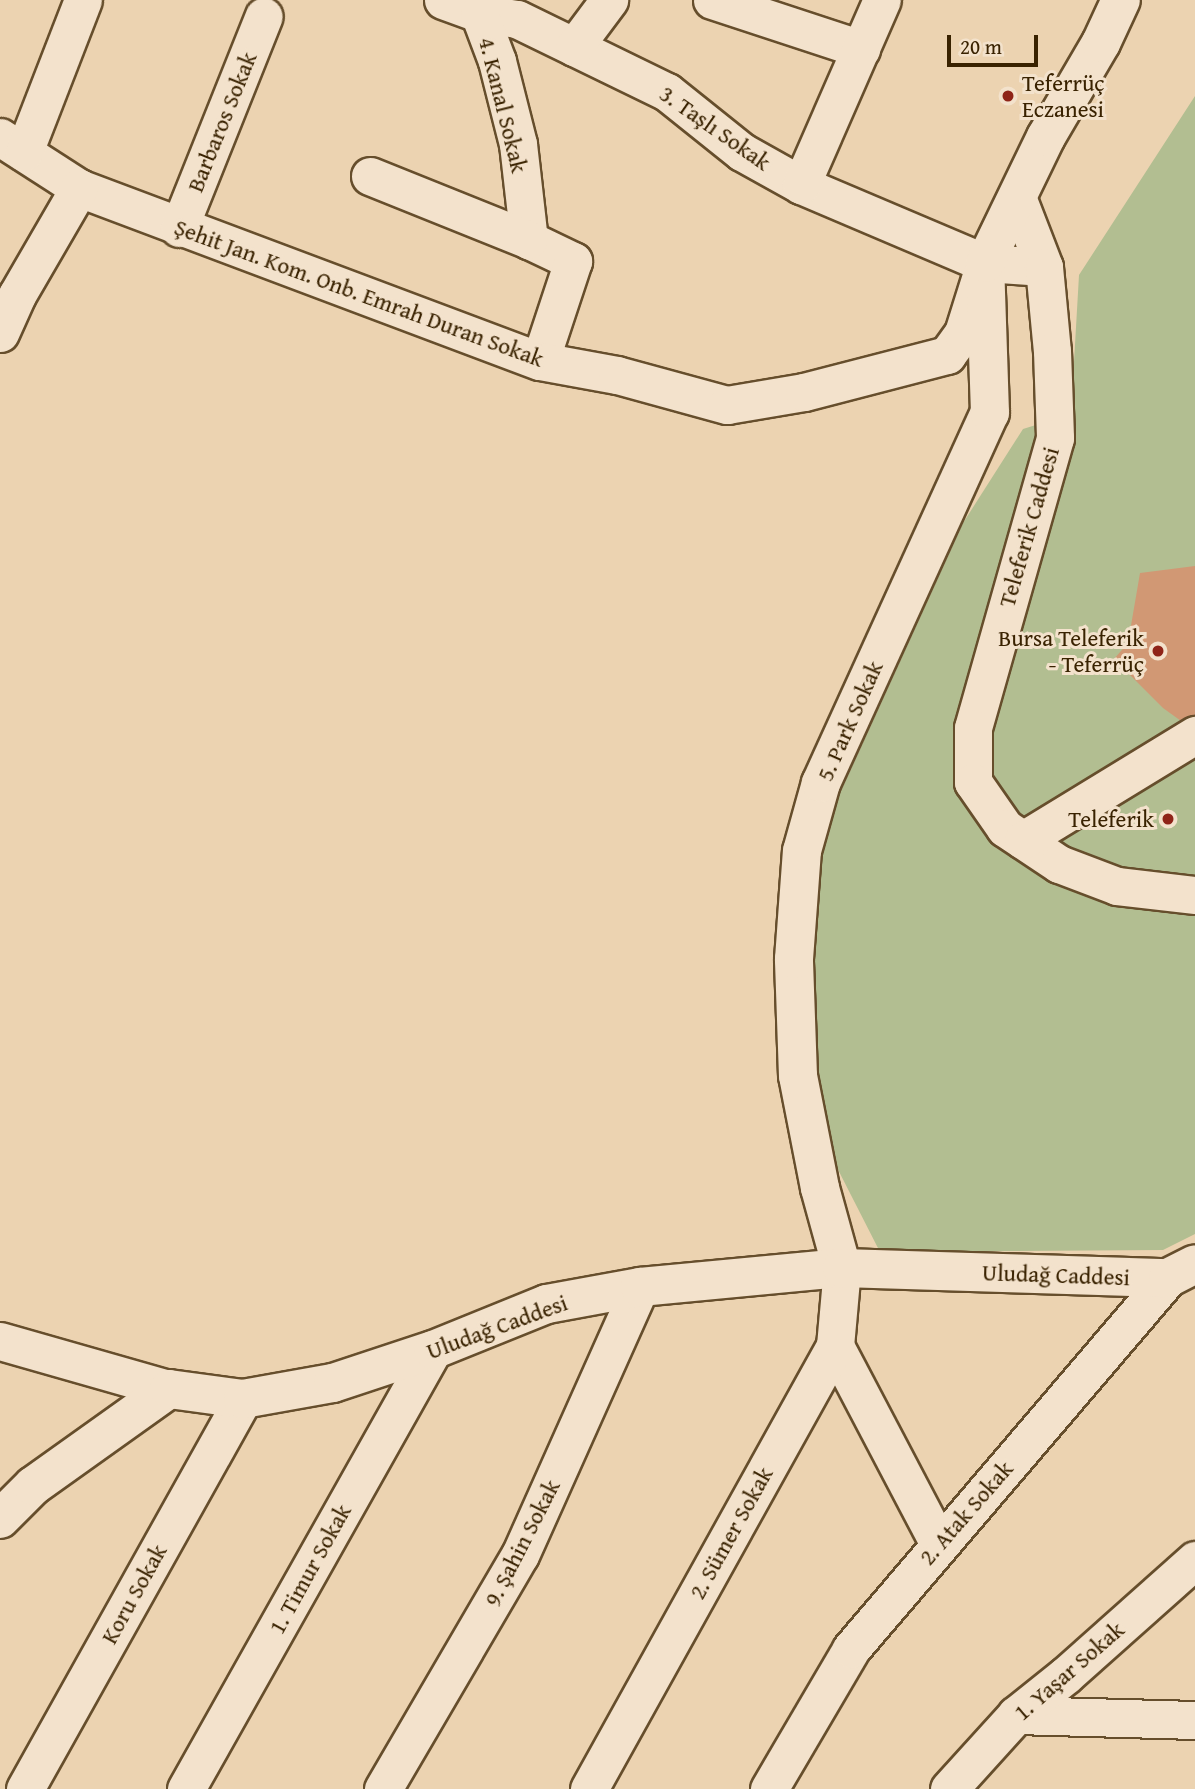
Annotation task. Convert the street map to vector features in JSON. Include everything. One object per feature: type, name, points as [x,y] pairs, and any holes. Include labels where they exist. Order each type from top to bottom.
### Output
[{"type":"main road","name":"5. Park Sokak","points":[[842,1268],[820,1188],[798,1076],[794,960],[802,851],[821,783],[990,414],[985,263],[1121,0]]},
{"type":"main road","name":"Uludağ Caddesi","points":[[169,1389],[243,1399],[333,1383],[433,1350],[547,1304],[640,1287],[842,1268],[1181,1271]]},
{"type":"main road","points":[[0,1519],[33,1486],[169,1389]]},
{"type":"street","points":[[12,145],[83,0]]},
{"type":"street","name":"3. Taşlı Sokak","points":[[443,0],[479,13],[517,19],[575,47],[667,92],[742,152],[801,185],[985,263]]},
{"type":"street","points":[[575,47],[609,0]]},
{"type":"street","points":[[712,0],[861,49]]},
{"type":"street","points":[[801,185],[883,0]]},
{"type":"street","name":"4. Kanal Sokak","points":[[479,13],[497,61],[517,144],[529,240]]},
{"type":"street","name":"Barbaros Sokak","points":[[179,228],[264,16]]},
{"type":"street","name":"Şehit Jan. Kom. Onb. Emrah Duran Sokak","points":[[12,145],[79,188],[179,228],[540,361],[617,375],[727,405],[804,392],[947,355],[963,333],[985,263]]},
{"type":"street","points":[[370,176],[529,240],[573,261],[540,361]]},
{"type":"street","points":[[0,333],[17,295],[79,188]]},
{"type":"street","name":"Teleferik Caddesi","points":[[1017,197],[1044,267],[1052,351],[1055,438],[973,728],[973,782],[1005,828],[1059,864],[1117,886],[1195,895]]},
{"type":"street","points":[[985,263],[1044,267]]},
{"type":"street","points":[[1023,840],[1195,735]]},
{"type":"street","name":"2. Sümer Sokak","points":[[589,1789],[835,1346],[842,1268]]},
{"type":"street","name":"2. Atak Sokak","points":[[769,1789],[851,1649],[939,1544],[1181,1271]]},
{"type":"street","name":"9. Şahin Sokak","points":[[383,1789],[520,1555],[640,1287]]},
{"type":"street","points":[[0,1341],[169,1389]]},
{"type":"street","points":[[835,1346],[939,1544]]},
{"type":"street","name":"1. Timur Sokak","points":[[186,1789],[433,1350]]},
{"type":"street","name":"Koru Sokak","points":[[24,1789],[243,1399]]},
{"type":"street","name":"1. Yaşar Sokak","points":[[949,1789],[1016,1715],[1066,1675],[1195,1560]]},
{"type":"street","points":[[1016,1715],[1195,1720]]},
{"type":"green space","points":[[1195,96],[1195,1234],[1163,1250],[880,1252],[828,1150],[811,1031],[810,927],[825,826],[963,523],[1023,429],[1071,414],[1079,275]]},
{"type":"building","name":"Bursa Teleferik - Teferrüç","points":[[1195,566],[1195,731],[1163,708],[1114,659],[1128,643],[1140,573]]},
{"type":"place","name":"Teferrüç Eczanesi","points":[[1008,96]]},
{"type":"place","name":"Bursa Teleferik - Teferrüç","points":[[1158,651]]},
{"type":"place","name":"Teleferik","points":[[1168,819]]}]
